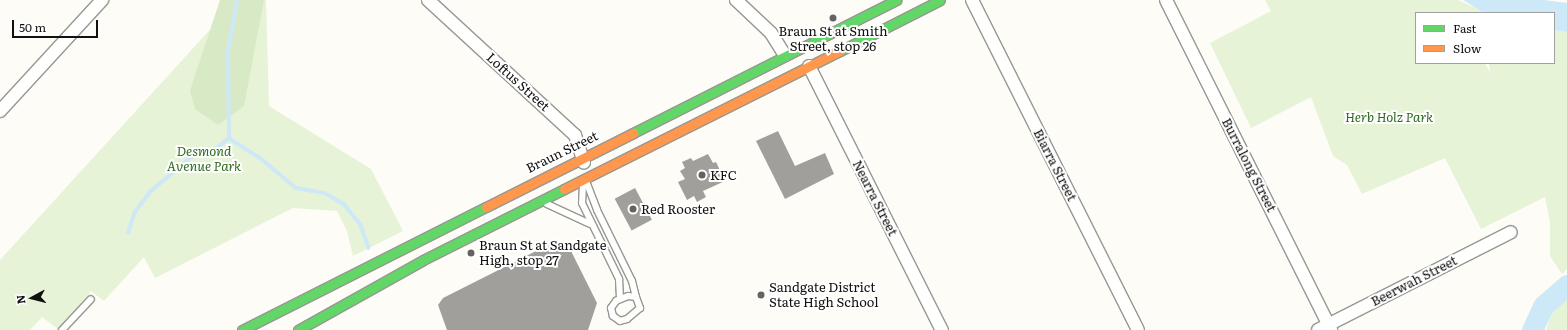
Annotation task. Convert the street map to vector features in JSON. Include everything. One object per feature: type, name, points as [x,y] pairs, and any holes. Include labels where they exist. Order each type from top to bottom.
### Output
[{"type":"highway","name":"Braun Street","points":[[242,330],[785,55],[874,5],[896,0]]},
{"type":"highway","points":[[298,330],[400,272],[940,0]]},
{"type":"street","points":[[0,111],[102,0]]},
{"type":"street","name":"Loftus Street","points":[[428,0],[575,135],[584,156],[584,178]]},
{"type":"street","points":[[736,0],[771,33],[785,55]]},
{"type":"street","name":"Biarra Street","points":[[972,0],[1138,330]]},
{"type":"street","name":"Burralong Street","points":[[1166,0],[1326,328]]},
{"type":"street","name":"Nearra Street","points":[[809,66],[942,330]]},
{"type":"street","name":"Beerwah Street","points":[[1326,328],[1511,232]]},
{"type":"lane","points":[[584,178],[582,203],[590,224],[619,279],[620,300]]},
{"type":"lane","points":[[584,178],[597,210],[632,281],[636,297],[640,304],[638,312],[624,321],[616,319],[611,312],[613,304],[628,296],[636,297]]},
{"type":"lane","points":[[537,202],[551,204],[590,224]]},
{"type":"lane","points":[[62,330],[91,299]]},
{"type":"green space","points":[[220,0],[264,0],[244,106],[218,125],[195,109],[190,91]]},
{"type":"green space","name":"Desmond Avenue Park","points":[[237,0],[266,0],[269,106],[371,169],[403,231],[353,256],[347,231],[337,211],[293,208],[155,278],[144,257],[104,301],[91,291],[59,330],[42,317],[30,330],[0,330],[0,260]]},
{"type":"green space","name":"Herb Holz Park","points":[[1265,0],[1458,0],[1484,12],[1415,12],[1415,64],[1486,64],[1490,73],[1489,64],[1555,64],[1555,30],[1567,32],[1567,269],[1562,274],[1550,256],[1550,222],[1545,197],[1481,229],[1445,158],[1362,194],[1347,165],[1333,156],[1311,97],[1251,128],[1210,43],[1271,11]]},
{"type":"green space","points":[[1567,297],[1567,330],[1546,330],[1553,309]]},
{"type":"water","points":[[1463,0],[1544,0],[1567,3],[1567,32],[1555,30],[1555,12],[1482,12]]},
{"type":"building","points":[[778,131],[795,166],[825,153],[834,174],[785,199],[756,141]]},
{"type":"building","name":"KFC","points":[[708,154],[713,163],[716,162],[725,181],[703,191],[706,197],[697,202],[694,196],[687,200],[678,182],[685,179],[680,171],[685,168],[682,162],[691,158],[693,161]]},
{"type":"building","name":"Red Rooster","points":[[635,188],[652,220],[632,231],[615,199]]},
{"type":"building","points":[[554,242],[569,247],[597,303],[588,330],[447,330],[438,305],[443,298]]},
{"type":"waterway","points":[[128,233],[135,212],[151,191],[191,157],[213,151],[229,138],[228,52],[237,0]]},
{"type":"waterway","points":[[229,138],[263,160],[296,188],[325,193],[344,204],[361,225],[369,248]]},
{"type":"waterway","points":[[1532,330],[1543,306],[1567,285]]},
{"type":"traffic: fast","points":[[633,133],[896,0]]},
{"type":"traffic: fast","points":[[840,51],[940,0]]},
{"type":"traffic: fast","points":[[298,330],[423,260],[564,189]]},
{"type":"traffic: fast","points":[[242,330],[486,207]]},
{"type":"traffic: slow","points":[[564,189],[840,51]]},
{"type":"traffic: slow","points":[[486,207],[633,133]]},
{"type":"place","name":"Braun St at Smith Street, stop 26","points":[[833,18]]},
{"type":"place","name":"KFC","points":[[702,175]]},
{"type":"place","name":"Red Rooster","points":[[633,209]]},
{"type":"place","name":"Braun St at Sandgate High, stop 27","points":[[471,253]]},
{"type":"place","name":"Sandgate District State High School","points":[[761,295]]}]
